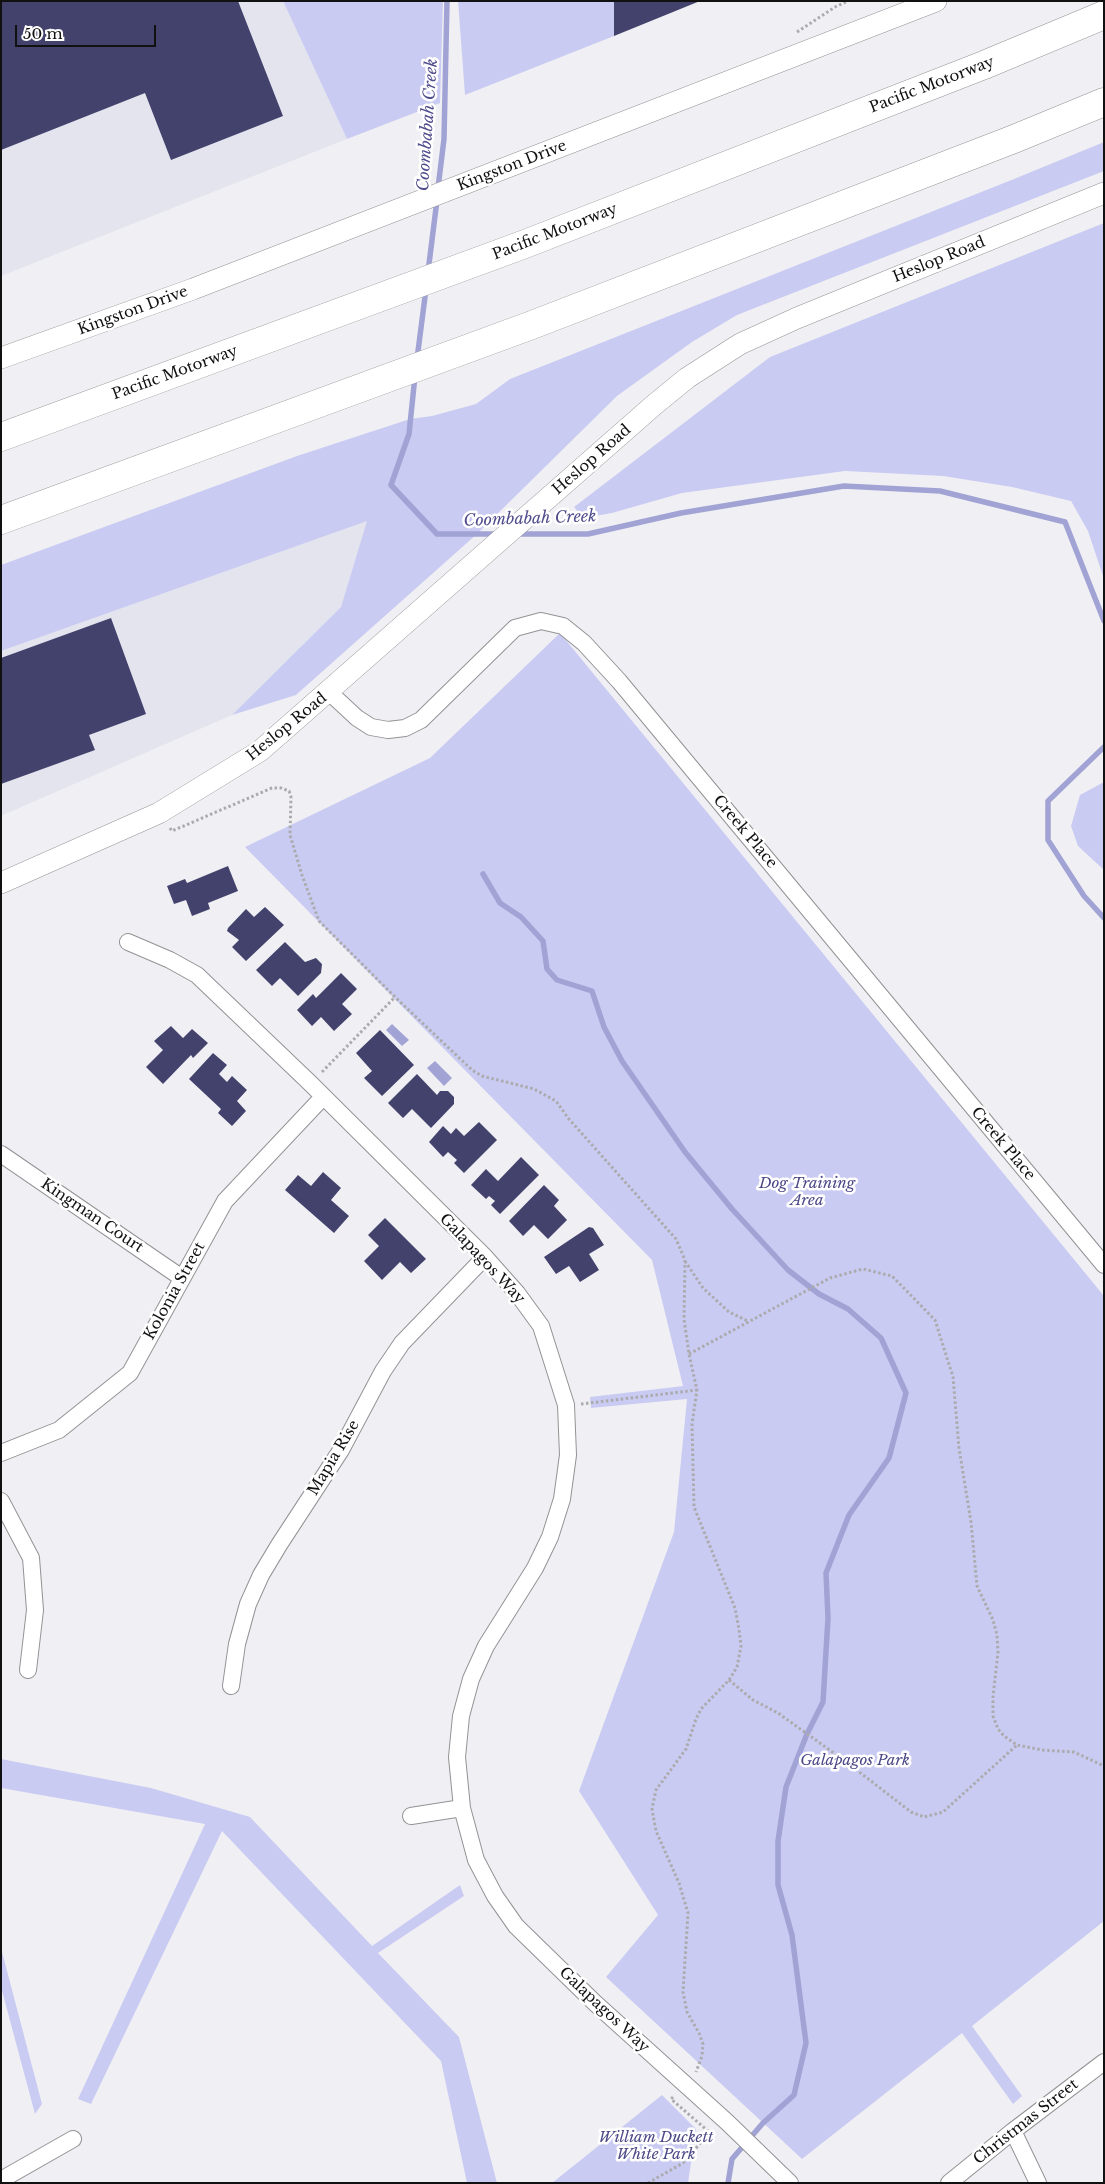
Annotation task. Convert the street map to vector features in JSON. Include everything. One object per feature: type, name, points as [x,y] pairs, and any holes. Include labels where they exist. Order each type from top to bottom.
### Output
[{"type":"highway","name":"Pacific Motorway","points":[[1,437],[525,244],[1104,16]]},
{"type":"highway","points":[[1,520],[532,325],[1104,102]]},
{"type":"street","name":"Kingston Drive","points":[[1,358],[193,289],[936,1]]},
{"type":"street","name":"Heslop Road","points":[[1,883],[159,813],[260,752],[687,378],[740,344],[797,318],[1104,193]]},
{"type":"street","name":"Creek Place","points":[[330,692],[357,718],[371,727],[388,730],[405,728],[421,720],[515,628],[541,621],[563,626],[584,643],[619,680],[1104,1265]]},
{"type":"street","name":"Galapagos Way","points":[[128,942],[170,960],[197,975],[310,1083],[485,1257],[517,1293],[541,1326],[566,1405],[568,1455],[562,1498],[550,1536],[535,1568],[486,1646],[472,1679],[462,1716],[457,1757],[462,1808],[476,1860],[495,1896],[516,1926],[602,2010],[727,2122],[790,2183]]},
{"type":"street","name":"Kolonia Street","points":[[1,1453],[59,1430],[130,1373],[225,1202],[323,1097]]},
{"type":"street","name":"Kingman Court","points":[[1,1154],[182,1278]]},
{"type":"street","name":"Mapia Rise","points":[[231,1686],[236,1644],[248,1604],[261,1575],[279,1544],[341,1450],[383,1371],[402,1343],[485,1257]]},
{"type":"street","points":[[1,1501],[30,1558],[35,1610],[28,1670]]},
{"type":"street","points":[[411,1816],[462,1808]]},
{"type":"street","name":"Christmas Street","points":[[949,2183],[1013,2131],[1104,2062]]},
{"type":"street","points":[[1013,2131],[1038,2183]]},
{"type":"street","points":[[1,2180],[73,2140]]},
{"type":"path","points":[[794,34],[835,7],[848,1]]},
{"type":"path","points":[[310,1083],[395,997]]},
{"type":"path","points":[[685,1260],[703,1288],[729,1312],[748,1321]]},
{"type":"path","points":[[689,1354],[830,1278],[863,1269],[892,1276],[935,1320],[953,1378],[959,1448],[971,1522],[977,1586],[997,1635],[998,1652],[992,1697],[993,1716],[998,1728],[1004,1736],[1017,1745],[1042,1750],[1074,1752],[1104,1766]]},
{"type":"path","points":[[566,1405],[697,1390]]},
{"type":"path","points":[[729,1680],[753,1700],[778,1713],[911,1812],[924,1818],[943,1812],[1017,1745]]},
{"type":"path","points":[[648,2183],[683,2163],[710,2132]]},
{"type":"shaded area","points":[[1,1],[283,1],[347,139],[1,276]]},
{"type":"shaded area","points":[[368,520],[341,607],[232,715],[1,816],[1,651]]},
{"type":"shaded area","points":[[392,1024],[409,1040],[402,1046],[386,1030]]},
{"type":"shaded area","points":[[435,1061],[452,1078],[444,1086],[427,1068]]},
{"type":"green space","points":[[283,1],[443,1],[440,103],[347,139]]},
{"type":"green space","points":[[458,1],[614,1],[614,36],[465,95]]},
{"type":"green space","points":[[1104,142],[1104,171],[737,315],[692,342],[617,396],[477,534],[296,695],[232,715],[341,607],[367,521],[1,651],[1,565],[297,456],[410,419],[432,416],[476,404],[510,379]]},
{"type":"green space","points":[[1104,223],[1104,579],[1088,531],[1071,501],[1012,487],[943,476],[845,471],[682,493],[612,513],[583,518],[574,507],[770,357]]},
{"type":"green space","name":"Galapagos Park","points":[[560,633],[1104,1296],[1104,1921],[972,2026],[1022,2096],[1013,2104],[962,2033],[802,2159],[606,1977],[658,1915],[579,1791],[674,1532],[687,1399],[591,1408],[590,1397],[683,1386],[652,1260],[245,847],[430,758]]},
{"type":"green space","points":[[1104,782],[1104,870],[1078,846],[1071,826],[1080,795]]},
{"type":"green space","points":[[1,1759],[151,1788],[250,1817],[372,1946],[460,1885],[464,1896],[378,1953],[459,2037],[497,2183],[467,2183],[441,2061],[222,1831],[91,2104],[78,2099],[205,1824],[1,1788]]},
{"type":"green space","points":[[1,1948],[42,2104],[35,2114],[1,1987]]},
{"type":"green space","name":"William Duckett White Park","points":[[662,2095],[696,2129],[688,2183],[552,2183]]},
{"type":"building","points":[[1,1],[238,1],[283,116],[171,160],[145,93],[1,150]]},
{"type":"building","points":[[614,1],[700,1],[614,36]]},
{"type":"building","points":[[111,618],[146,714],[89,735],[95,750],[1,784],[1,658]]},
{"type":"building","points":[[228,866],[238,891],[208,903],[210,909],[192,916],[186,900],[174,904],[167,886],[185,879],[187,883]]},
{"type":"building","points":[[265,907],[284,925],[246,961],[232,947],[239,940],[227,931],[228,928],[246,909],[254,917]]},
{"type":"building","points":[[285,942],[305,962],[316,958],[322,964],[321,973],[298,996],[280,978],[272,986],[256,970]]},
{"type":"building","points":[[341,973],[357,989],[342,1004],[352,1014],[334,1031],[321,1017],[312,1026],[297,1010],[313,994],[316,998]]},
{"type":"building","points":[[171,1026],[183,1038],[192,1029],[208,1043],[193,1058],[191,1055],[163,1084],[146,1067],[163,1050],[154,1041]]},
{"type":"building","points":[[380,1030],[414,1065],[382,1096],[364,1078],[372,1071],[356,1053]]},
{"type":"building","points":[[213,1053],[227,1065],[219,1074],[227,1082],[232,1076],[247,1090],[237,1101],[246,1111],[232,1126],[218,1113],[221,1109],[189,1079]]},
{"type":"building","points":[[417,1074],[437,1095],[440,1091],[448,1091],[454,1097],[454,1104],[431,1128],[412,1109],[403,1118],[388,1103]]},
{"type":"building","points":[[479,1122],[497,1140],[464,1173],[454,1163],[457,1160],[448,1152],[443,1157],[429,1142],[443,1126],[451,1134],[456,1128],[464,1136]]},
{"type":"building","points":[[521,1157],[539,1175],[500,1214],[491,1205],[495,1201],[489,1196],[486,1199],[471,1185],[486,1169],[498,1181]]},
{"type":"building","points":[[323,1172],[341,1188],[331,1200],[349,1216],[334,1233],[285,1190],[298,1175],[311,1186]]},
{"type":"building","points":[[544,1185],[559,1200],[554,1206],[567,1220],[548,1239],[534,1225],[523,1236],[509,1221]]},
{"type":"building","points":[[385,1218],[426,1259],[411,1273],[400,1262],[382,1280],[364,1261],[379,1246],[368,1235]]},
{"type":"building","points":[[589,1227],[593,1228],[604,1245],[589,1254],[599,1270],[580,1282],[569,1266],[556,1274],[544,1257]]},
{"type":"waterway","name":"Coombabah Creek","points":[[438,188],[444,139],[447,1]]},
{"type":"waterway","name":"Coombabah Creek","points":[[428,272],[437,200]]},
{"type":"waterway","name":"Coombabah Creek","points":[[417,359],[426,289]]},
{"type":"waterway","name":"Coombabah Creek","points":[[415,376],[409,434],[391,485],[437,534],[498,534]]},
{"type":"waterway","name":"Coombabah Creek","points":[[517,534],[588,534],[681,513],[844,486],[940,491],[1065,522],[1104,621]]},
{"type":"waterway","name":"Coombabah Creek","points":[[1104,747],[1048,801],[1048,840],[1084,896],[1104,918]]},
{"type":"waterway","points":[[483,874],[500,903],[521,917],[543,941],[547,969],[557,980],[592,991],[604,1027],[622,1061],[685,1152],[732,1209],[788,1270],[819,1294],[848,1309],[881,1338],[906,1393],[889,1458],[849,1515],[826,1573],[828,1618],[823,1702],[807,1734],[786,1787],[778,1841],[778,1885],[792,1935],[806,2043],[794,2095],[763,2123],[732,2159],[728,2183]]},
{"type":"park label","name":"Dog Training Area","points":[[807,1192]]}]
